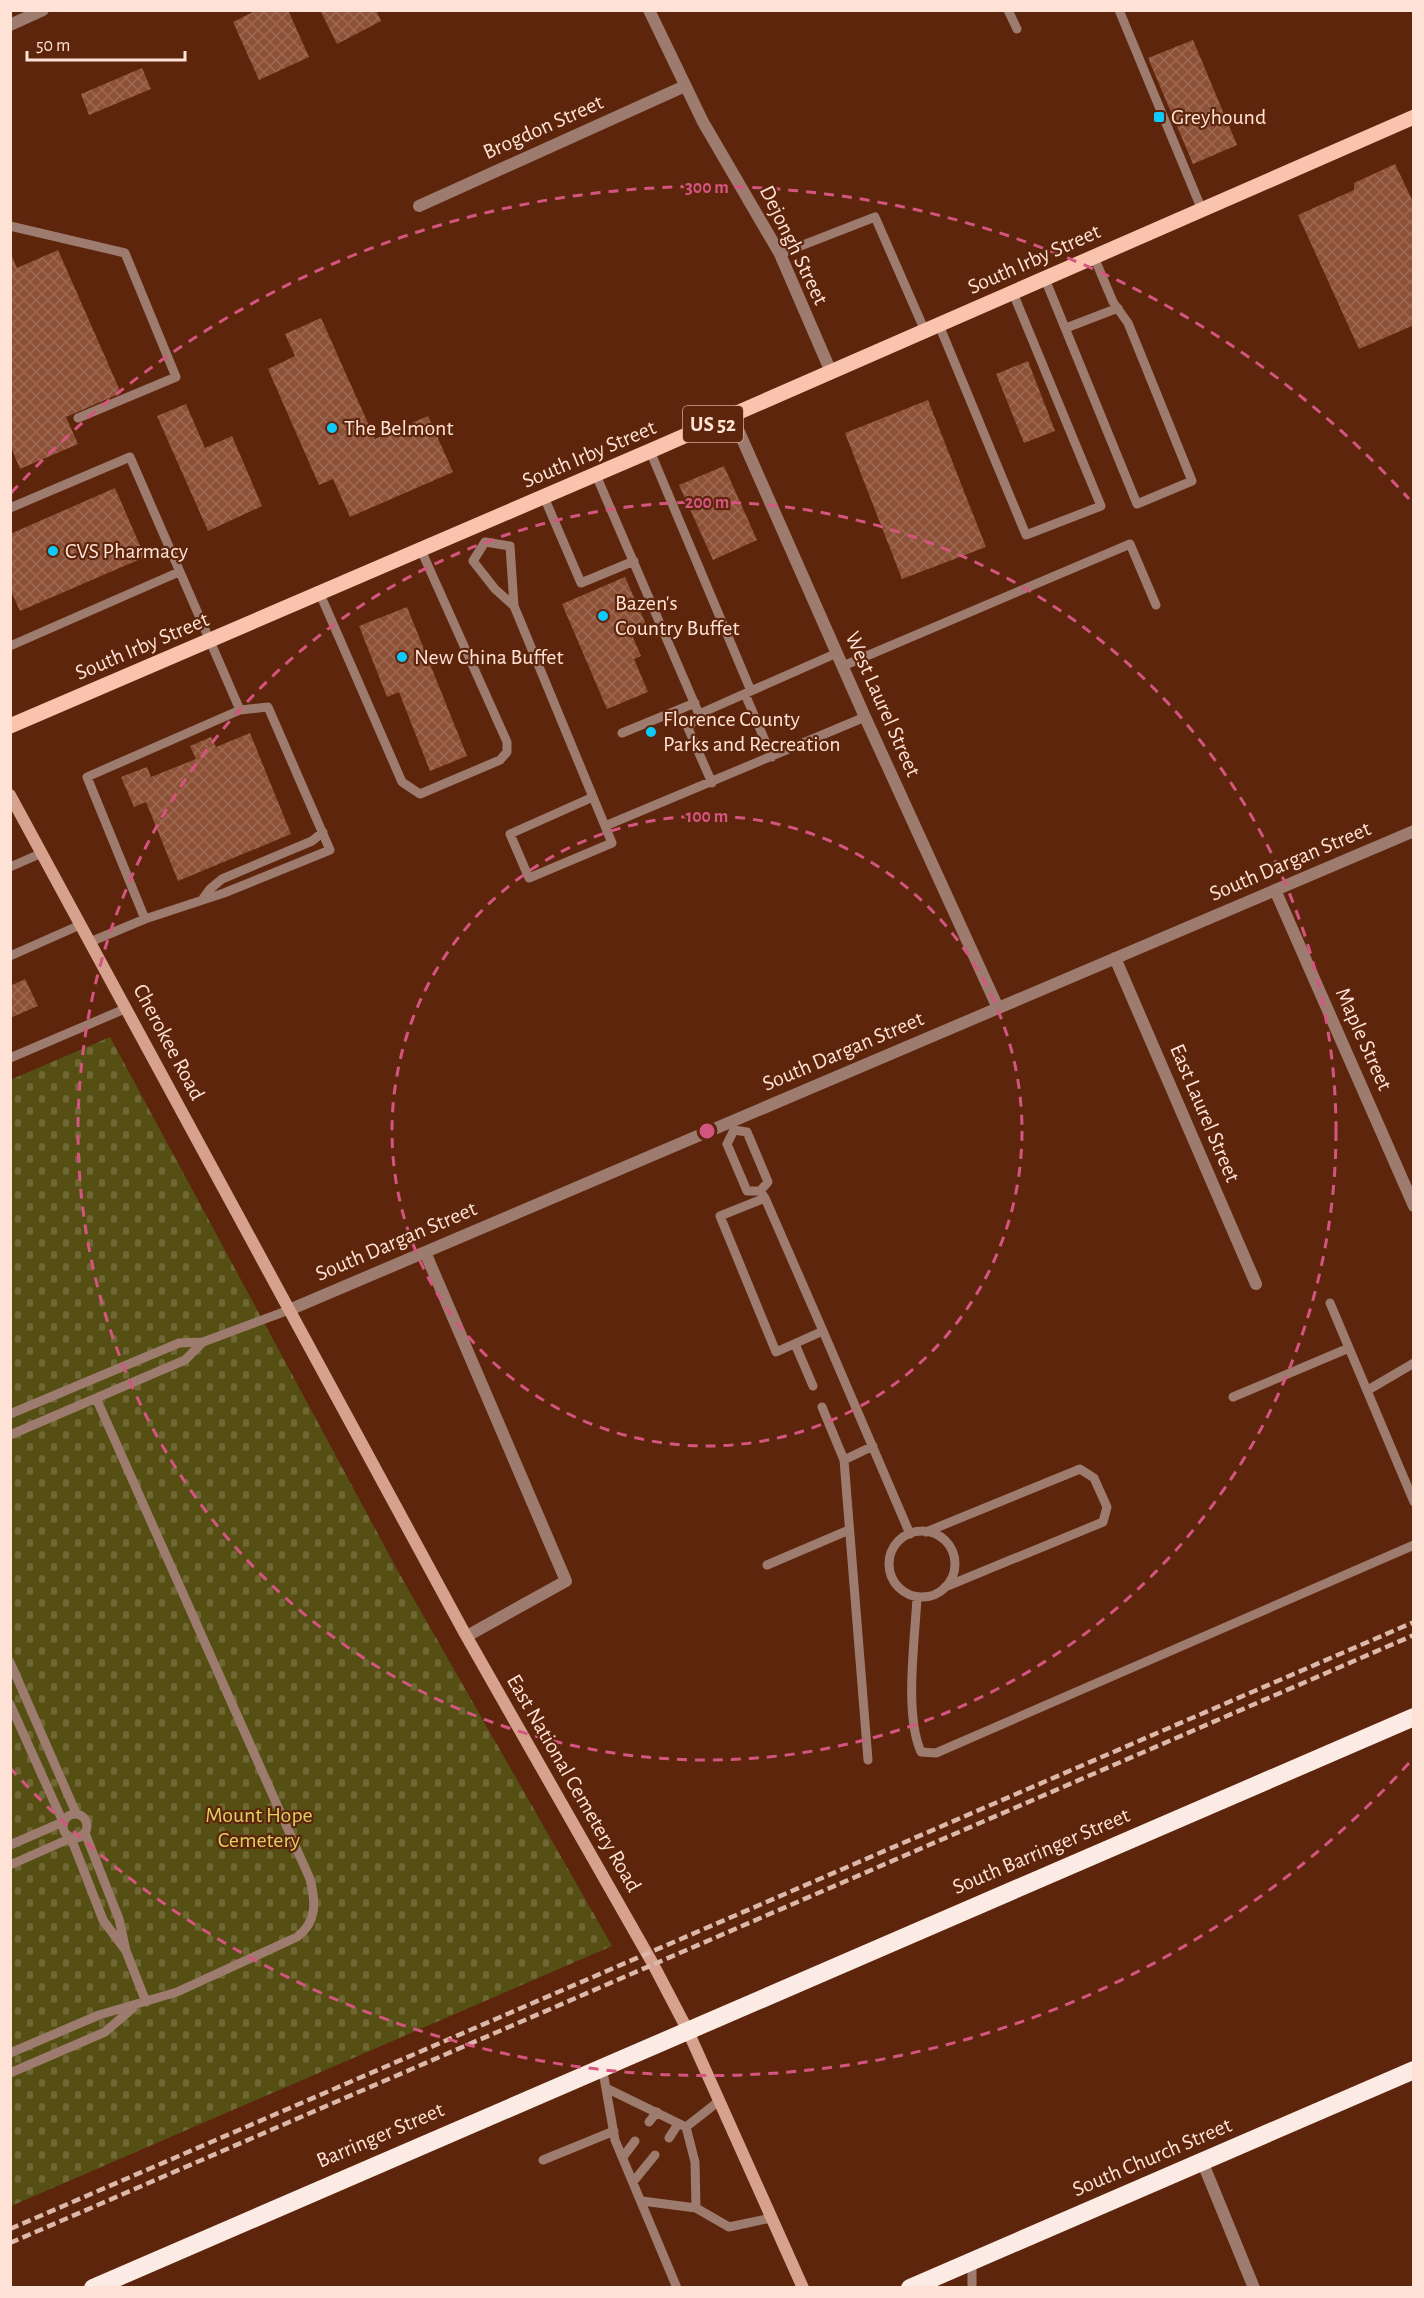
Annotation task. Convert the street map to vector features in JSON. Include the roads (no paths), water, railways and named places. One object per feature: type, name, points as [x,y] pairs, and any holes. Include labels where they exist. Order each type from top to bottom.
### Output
[{"type":"highway","name":"South Barringer Street","points":[[687,2030],[1413,1717]]},
{"type":"highway","name":"Barringer Street","points":[[93,2288],[687,2030]]},
{"type":"highway","name":"South Church Street","points":[[910,2288],[1413,2070]]},
{"type":"main road","name":"South Irby Street","points":[[10,726],[650,452],[1413,117]]},
{"type":"street","points":[[10,25],[43,10]]},
{"type":"street","name":"Dejongh Street","points":[[649,10],[685,86],[780,255],[831,372]]},
{"type":"street","name":"Brogdon Street","points":[[419,206],[685,86]]},
{"type":"street","name":"West Laurel Street","points":[[732,416],[865,717],[998,1008]]},
{"type":"street","name":"Cherokee Road","points":[[10,795],[289,1310]]},
{"type":"street","name":"South Dargan Street","points":[[289,1310],[732,1126],[998,1008],[1413,831]]},
{"type":"street","name":"Maple Street","points":[[1275,890],[1413,1206]]},
{"type":"street","name":"East Laurel Street","points":[[1115,958],[1256,1284]]},
{"type":"street","points":[[424,1252],[566,1581],[467,1636]]},
{"type":"street","name":"East National Cemetery Road","points":[[289,1310],[467,1636],[653,1964],[687,2030],[802,2288]]},
{"type":"street","points":[[1202,2161],[1254,2288]]},
{"type":"lane","points":[[1008,10],[1017,29]]},
{"type":"lane","points":[[1119,10],[1202,210]]},
{"type":"lane","points":[[780,255],[874,217],[932,328],[1026,535],[1101,506],[1013,293]]},
{"type":"lane","points":[[10,226],[125,253],[176,377],[78,418]]},
{"type":"lane","points":[[1045,279],[1137,504],[1192,481],[1128,323],[1118,308],[1094,257]]},
{"type":"lane","points":[[1066,328],[1118,308]]},
{"type":"lane","points":[[650,452],[772,757]]},
{"type":"lane","points":[[10,508],[130,457],[240,710]]},
{"type":"lane","points":[[597,475],[699,714]]},
{"type":"lane","points":[[544,497],[581,582],[634,561]]},
{"type":"lane","points":[[478,526],[485,542]]},
{"type":"lane","points":[[485,542],[473,561],[495,589],[514,606]]},
{"type":"lane","points":[[485,542],[510,546],[514,606],[612,843],[529,879],[510,834],[593,798]]},
{"type":"lane","points":[[843,666],[1130,544],[1156,605]]},
{"type":"lane","points":[[320,594],[402,782],[420,794],[500,760],[507,752],[507,742],[421,550]]},
{"type":"lane","points":[[10,646],[179,572]]},
{"type":"lane","points":[[712,783],[688,728],[699,714],[837,653]]},
{"type":"lane","points":[[622,733],[695,703]]},
{"type":"lane","points":[[90,942],[145,918],[202,900],[330,850],[268,707],[240,710],[87,777],[145,918]]},
{"type":"lane","points":[[605,826],[865,717]]},
{"type":"lane","points":[[202,900],[222,879],[312,842],[323,832]]},
{"type":"lane","points":[[10,867],[42,853]]},
{"type":"lane","points":[[10,956],[80,925]]},
{"type":"lane","points":[[10,1058],[127,1008]]},
{"type":"lane","points":[[763,1194],[747,1191],[727,1144],[732,1126],[747,1132],[768,1182],[763,1194],[720,1216],[776,1352],[823,1332]]},
{"type":"lane","points":[[763,1194],[910,1534]]},
{"type":"lane","points":[[1330,1303],[1413,1502]]},
{"type":"lane","points":[[10,1414],[179,1343],[203,1342],[289,1310]]},
{"type":"lane","points":[[10,1435],[185,1360],[203,1342]]},
{"type":"lane","points":[[795,1344],[813,1386]]},
{"type":"lane","points":[[1233,1397],[1349,1348]]},
{"type":"lane","points":[[1368,1390],[1413,1363]]},
{"type":"lane","points":[[10,2054],[99,2015],[177,1992],[297,1937],[310,1924],[314,1912],[314,1894],[310,1879],[96,1398]]},
{"type":"lane","points":[[822,1407],[844,1460],[868,1760]]},
{"type":"lane","points":[[844,1460],[873,1446]]},
{"type":"lane","points":[[1080,1469],[1094,1478],[1107,1507],[1103,1522],[945,1587],[937,1594],[917,1597],[898,1587],[889,1568],[894,1547],[910,1534],[926,1532],[1080,1469]]},
{"type":"lane","points":[[767,1565],[849,1530]]},
{"type":"lane","points":[[926,1532],[936,1535],[951,1549],[954,1569],[945,1587]]},
{"type":"lane","points":[[917,1597],[912,1681],[915,1738],[921,1752],[936,1753],[1413,1545]]},
{"type":"lane","points":[[10,1662],[76,1813],[83,1817],[87,1824],[85,1833],[119,1919],[142,2003]]},
{"type":"lane","points":[[10,1704],[63,1822],[64,1831],[71,1838],[103,1920],[126,1951]]},
{"type":"lane","points":[[10,1845],[63,1822],[67,1815],[76,1813]]},
{"type":"lane","points":[[10,1865],[71,1838],[76,1839],[85,1833]]},
{"type":"lane","points":[[10,2073],[105,2032],[142,2003]]},
{"type":"lane","points":[[602,2066],[614,2131],[677,2288]]},
{"type":"lane","points":[[606,2088],[682,2126],[695,2162],[696,2208]]},
{"type":"lane","points":[[669,2138],[682,2126],[719,2101]]},
{"type":"lane","points":[[649,2122],[657,2112]]},
{"type":"lane","points":[[543,2160],[614,2131]]},
{"type":"lane","points":[[623,2157],[635,2140]]},
{"type":"lane","points":[[633,2182],[655,2155]]},
{"type":"lane","points":[[642,2201],[696,2208],[729,2226],[771,2218]]},
{"type":"lane","points":[[972,2260],[972,2288]]},
{"type":"railway","points":[[10,2229],[1414,1622]]},
{"type":"railway","points":[[10,2243],[1414,1635]]},
{"type":"place","name":"Greyhound","points":[[1159,117]]},
{"type":"place","name":"The Belmont","points":[[332,428]]},
{"type":"place","name":"CVS Pharmacy","points":[[53,551]]},
{"type":"place","name":"Bazen's Country Buffet","points":[[603,616]]},
{"type":"place","name":"New China Buffet","points":[[402,657]]},
{"type":"place","name":"Florence County Parks and Recreation","points":[[651,732]]},
{"type":"park label","name":"Mount Hope Cemetery","points":[[259,1828]]}]
